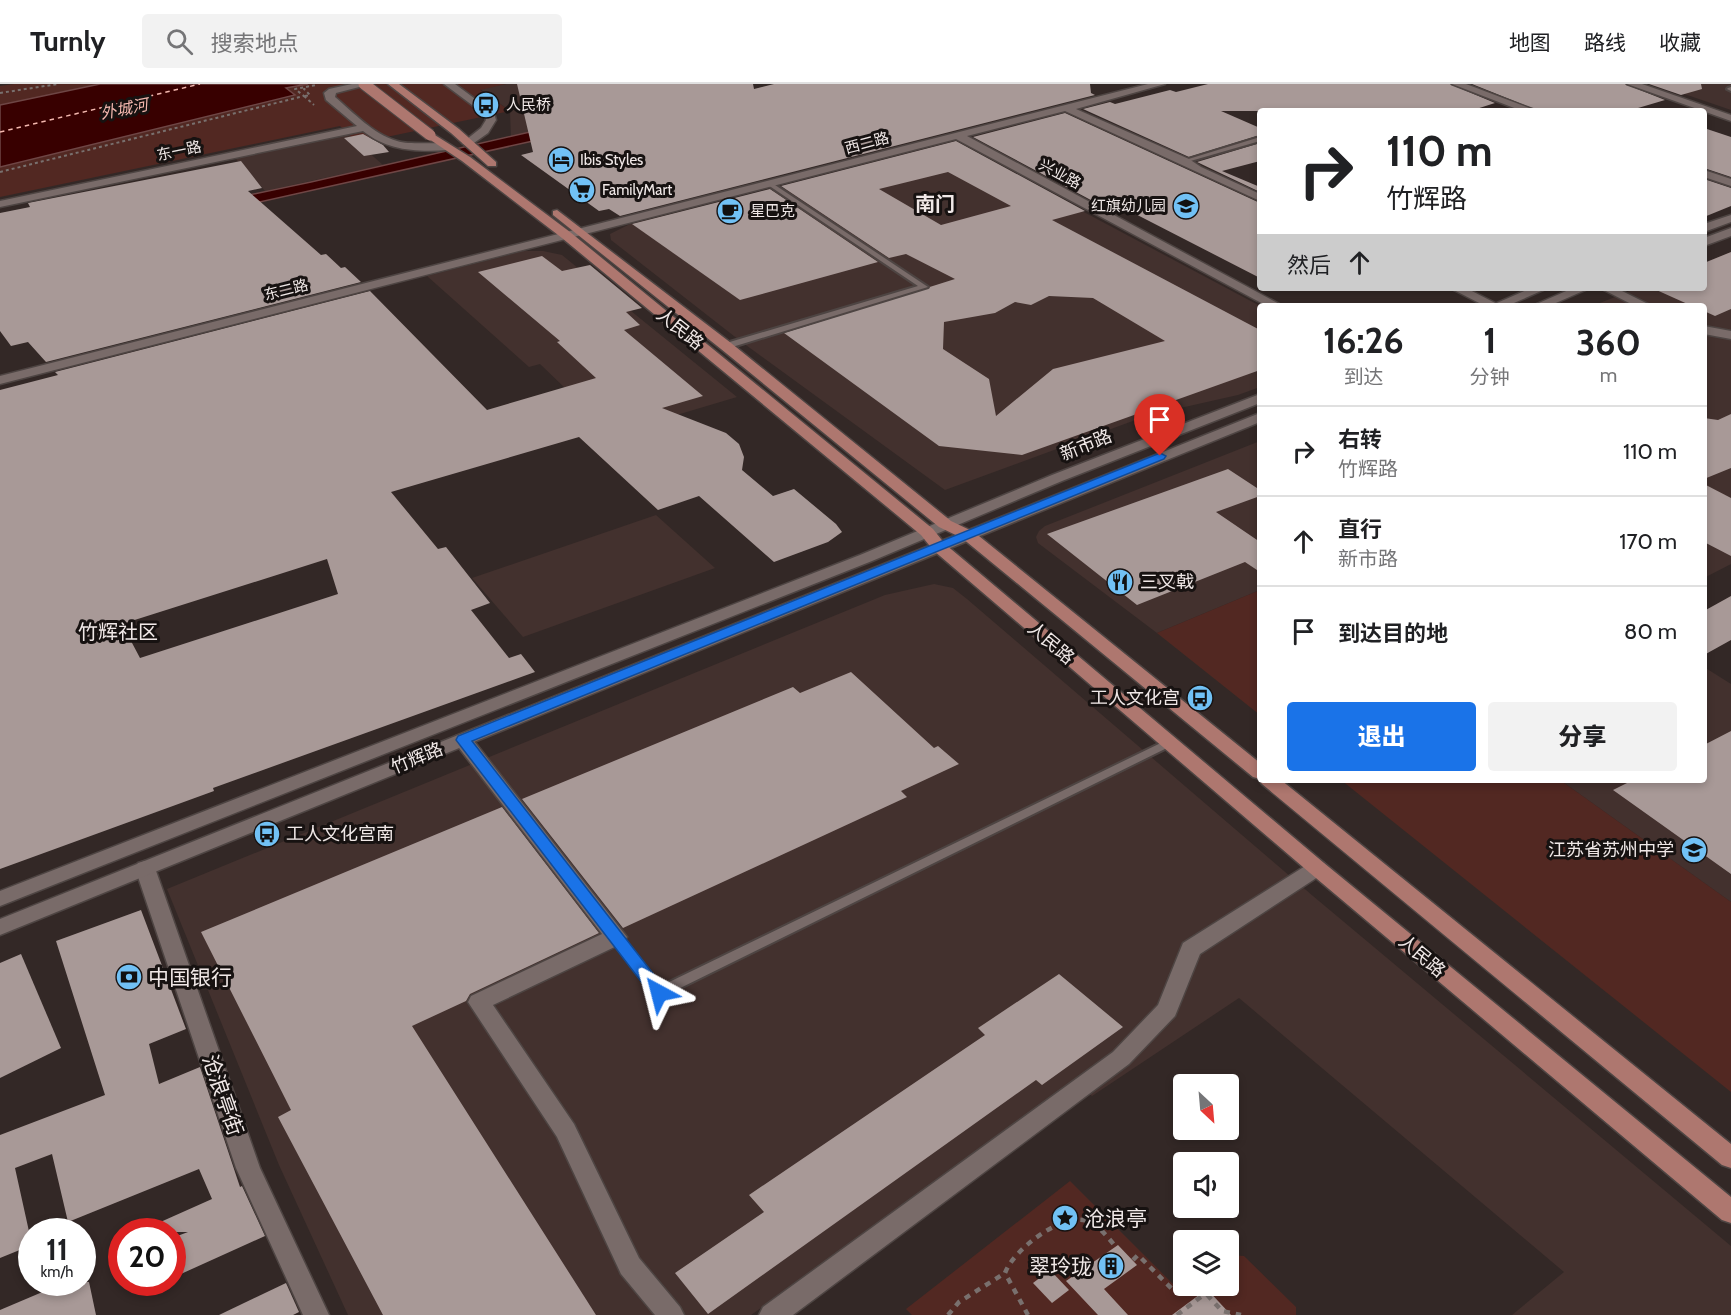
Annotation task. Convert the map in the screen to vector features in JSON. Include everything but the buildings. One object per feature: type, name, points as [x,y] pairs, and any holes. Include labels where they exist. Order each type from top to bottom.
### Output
[{"type":"main road","name":"人民路","points":[[365,84],[566,235],[933,539],[1317,868],[1731,1212]]},
{"type":"main road","name":"人民路","points":[[393,84],[455,131],[481,156],[581,231],[726,346],[945,524],[968,535],[1257,771]]},
{"type":"main road","points":[[1273,783],[1731,1158]]},
{"type":"street","points":[[365,84],[329,93],[330,98],[363,128],[391,144],[429,149],[448,147]]},
{"type":"street","points":[[449,84],[489,113],[491,120],[489,126],[467,143]]},
{"type":"street","name":"西二路","points":[[581,231],[1160,84]]},
{"type":"street","points":[[1457,84],[1524,108]]},
{"type":"street","points":[[1632,84],[1702,108]]},
{"type":"street","points":[[1066,108],[1185,161],[1197,169],[1257,197]]},
{"type":"street","points":[[1707,110],[1731,118]]},
{"type":"street","name":"东一路","points":[[0,204],[363,128]]},
{"type":"street","name":"兴业路","points":[[956,135],[1271,303]]},
{"type":"street","points":[[1707,174],[1731,183]]},
{"type":"street","points":[[1707,227],[1731,218]]},
{"type":"street","name":"东二路","points":[[0,380],[581,231]]},
{"type":"street","points":[[1707,241],[1731,232]]},
{"type":"street","points":[[1462,291],[1488,303]]},
{"type":"street","points":[[1503,303],[1534,291]]},
{"type":"street","points":[[1546,303],[1576,291]]},
{"type":"street","points":[[1613,291],[1639,303]]},
{"type":"street","points":[[1707,331],[1731,335]]},
{"type":"street","name":"新市路","points":[[933,539],[945,524],[1257,399]]},
{"type":"street","name":"新市路","points":[[968,535],[1257,418]]},
{"type":"street","name":"竹辉路","points":[[0,899],[933,539],[968,535]]},
{"type":"street","name":"竹辉路","points":[[0,927],[463,740],[933,539]]},
{"type":"street","points":[[463,740],[615,937],[479,1002],[566,1131],[630,1266],[671,1315]]},
{"type":"street","name":"沧浪亭街","points":[[145,868],[248,1168],[316,1315]]},
{"type":"street","points":[[772,1315],[1121,1058],[1167,1010],[1191,950],[1317,868]]},
{"type":"lane","points":[[1185,161],[1257,139]]},
{"type":"lane","points":[[726,346],[924,287],[770,184]]},
{"type":"lane","points":[[615,937],[659,993],[1169,743]]},
{"type":"path","points":[[0,93],[58,84]]},
{"type":"path","points":[[304,96],[295,89],[320,84]]},
{"type":"path","points":[[0,172],[310,95]]},
{"type":"path","points":[[1028,1315],[1005,1273],[1007,1263],[1020,1251],[1050,1229],[1066,1221],[1082,1220],[1094,1225],[1115,1246]]},
{"type":"path","points":[[1133,1260],[1138,1255],[1173,1290]]},
{"type":"path","points":[[948,1315],[959,1302],[1005,1273]]},
{"type":"path","points":[[1177,1315],[1202,1296]]},
{"type":"path","points":[[1209,1296],[1222,1311],[1239,1312],[1241,1315]]},
{"type":"shaded area","points":[[100,84],[0,105],[0,86]]},
{"type":"shaded area","points":[[308,84],[506,84],[480,90],[510,111],[358,143],[340,126],[0,197],[0,167],[294,96],[285,88]]},
{"type":"shaded area","points":[[506,84],[610,84],[574,122],[511,138],[510,111],[480,89]]},
{"type":"shaded area","points":[[1655,84],[1731,84],[1731,110]]},
{"type":"shaded area","points":[[348,134],[383,165],[265,191],[235,158]]},
{"type":"shaded area","points":[[962,147],[1257,304],[1257,388],[1238,395],[1149,415],[945,490],[739,340],[611,240],[610,234],[630,224]]},
{"type":"shaded area","points":[[523,251],[543,251],[562,255],[737,397],[613,434],[540,364],[529,367],[427,276]]},
{"type":"shaded area","points":[[1731,252],[1731,564],[1707,576],[1707,303],[1600,303],[1630,291],[1707,291],[1707,262]]},
{"type":"shaded area","points":[[1257,442],[1257,591],[1157,633],[1038,543],[1036,537],[1045,526]]},
{"type":"shaded area","points":[[656,515],[715,568],[523,637],[472,578]]},
{"type":"shaded area","points":[[934,584],[953,588],[967,599],[1313,896],[1731,1246],[1731,1315],[1512,1315],[1564,1272],[1239,998],[1092,1096],[1077,1083],[751,1315],[348,1315],[279,1165],[167,889],[885,595]]},
{"type":"shaded area","points":[[1257,591],[1257,713],[1157,633]]},
{"type":"shaded area","name":"江苏省苏州中学","points":[[1707,669],[1731,684],[1731,902],[1564,783],[1707,783]]},
{"type":"shaded area","points":[[1345,783],[1564,783],[1731,902],[1731,1092]]},
{"type":"shaded area","name":"沧浪亭","points":[[1070,1181],[1173,1284],[1173,1296],[1239,1296],[1239,1256],[1244,1256],[1296,1307],[1296,1315],[912,1315],[906,1309]]},
{"type":"water","name":"外城河","points":[[100,84],[308,84],[286,88],[295,95],[0,167],[0,105]]},
{"type":"water","points":[[574,122],[533,141],[170,222],[0,247],[311,182]]},
{"type":"ferry route","points":[[0,132],[200,84]]},
{"type":"place","name":"人民桥","points":[[486,105]]},
{"type":"place","name":"Ibis Styles","points":[[561,160]]},
{"type":"place","name":"FamilyMart","points":[[582,190]]},
{"type":"place","name":"红旗幼儿园","points":[[1186,206]]},
{"type":"place","name":"星巴克","points":[[730,211]]},
{"type":"place","name":"三叉戟","points":[[1120,582]]},
{"type":"place","name":"工人文化宫","points":[[1200,698]]},
{"type":"place","name":"工人文化宫南","points":[[267,834]]},
{"type":"place","name":"江苏省苏州中学","points":[[1694,850]]},
{"type":"place","name":"中国银行","points":[[129,977]]},
{"type":"place","name":"沧浪亭","points":[[1065,1218]]},
{"type":"place","name":"翠玲珑","points":[[1111,1266]]},
{"type":"district","name":"南门","points":[[935,204]]},
{"type":"district","name":"竹辉社区","points":[[118,632]]},
{"type":"route","points":[[659,993],[463,740],[1160,456]]}]
